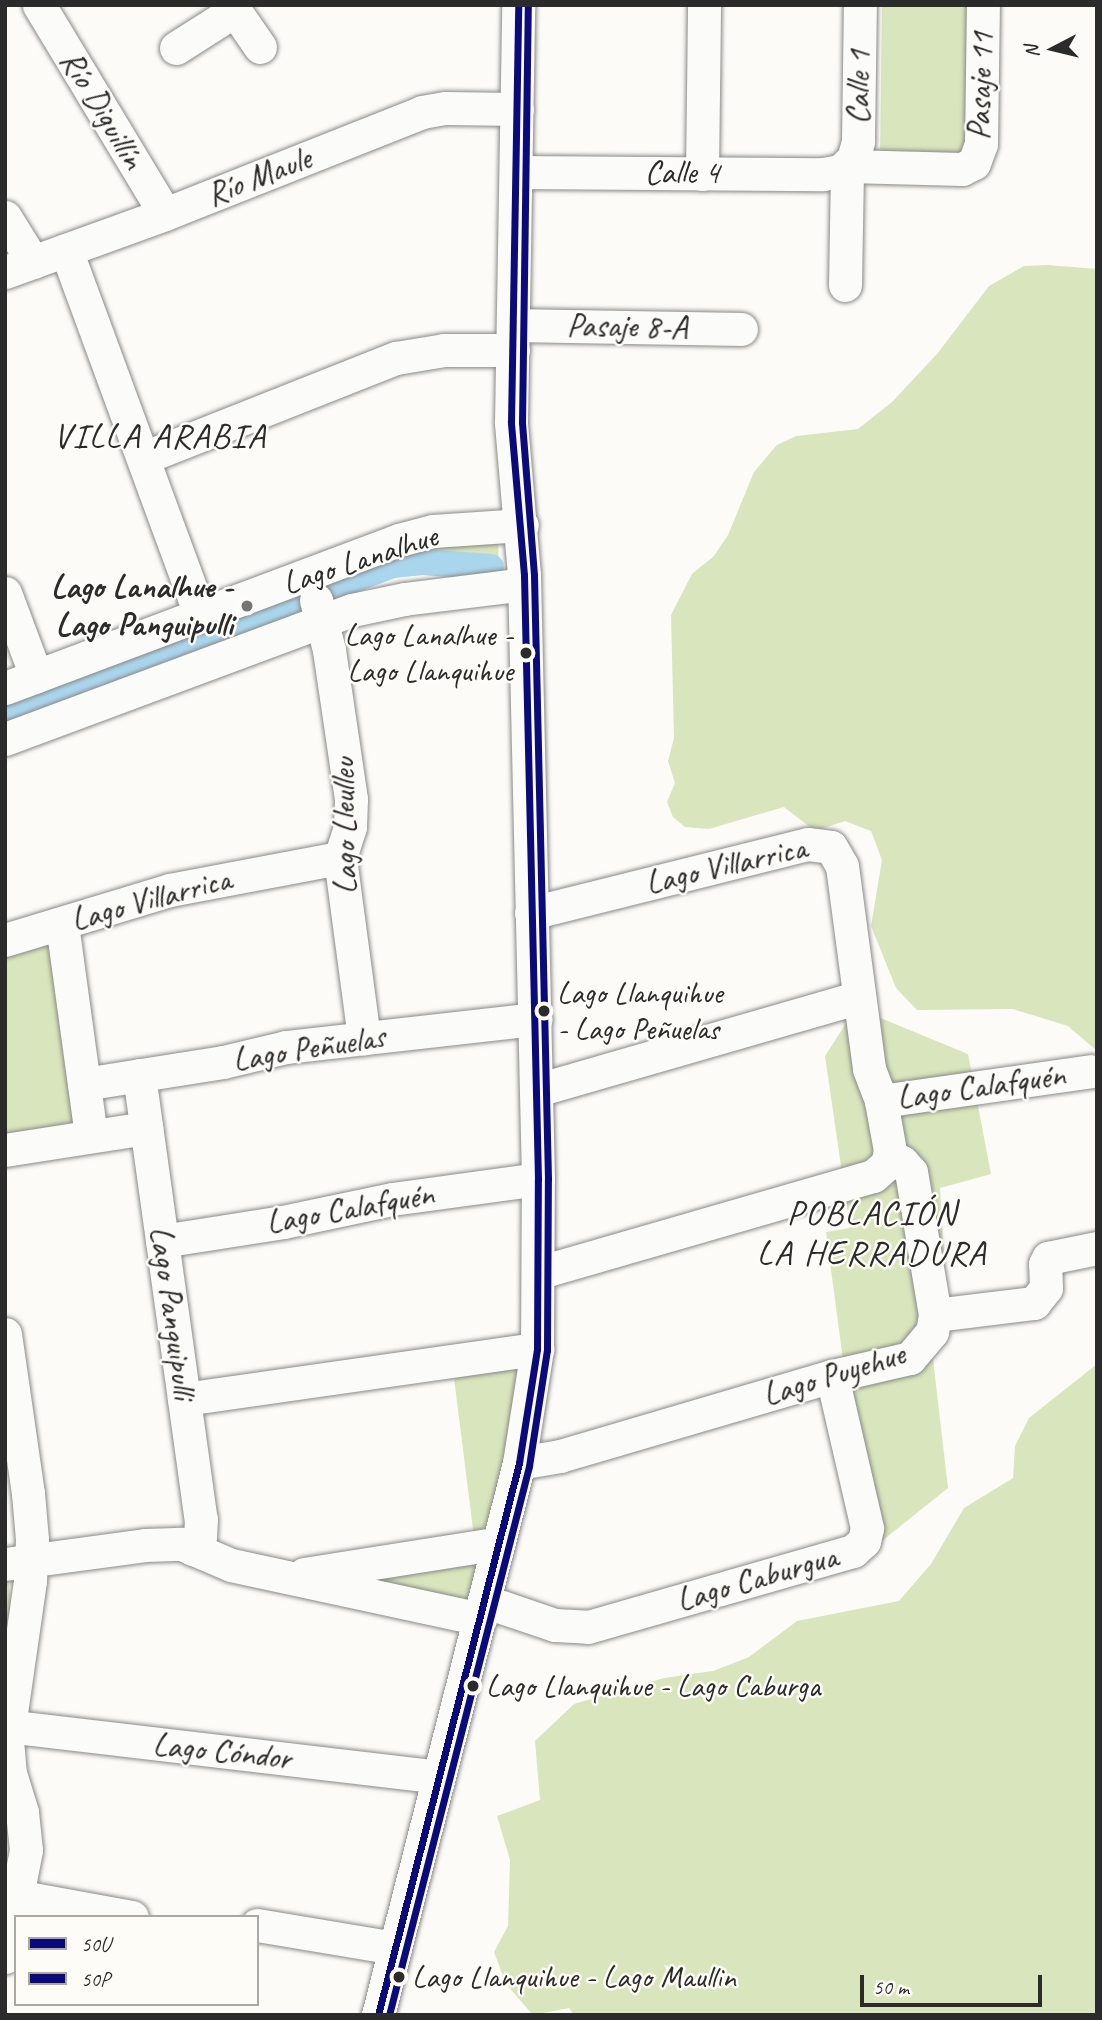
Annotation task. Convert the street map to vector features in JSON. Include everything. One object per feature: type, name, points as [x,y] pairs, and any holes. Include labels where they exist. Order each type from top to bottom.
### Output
[{"type":"street","name":"Río Diguillín","points":[[39,5],[164,214]]},
{"type":"street","points":[[378,2015],[519,1463],[537,1349],[540,1272],[537,1090],[524,584],[522,525],[512,449],[518,5]]},
{"type":"street","points":[[702,174],[704,5]]},
{"type":"street","name":"Calle 1","points":[[845,285],[847,166],[853,159],[858,141],[860,5]]},
{"type":"street","name":"Pasaje 11","points":[[847,166],[962,169],[974,163],[981,144],[983,5]]},
{"type":"street","points":[[176,48],[233,8],[260,47]]},
{"type":"street","name":"Río Maule","points":[[19,267],[164,214],[422,112],[445,108],[517,109]]},
{"type":"street","name":"Calle 4","points":[[516,172],[823,174],[847,166]]},
{"type":"street","points":[[5,217],[19,267]]},
{"type":"street","points":[[66,250],[201,615]]},
{"type":"street","name":"Pasaje 8-A","points":[[143,458],[396,358],[513,337],[741,330]]},
{"type":"street","name":"Lago Lanalhue","points":[[5,688],[418,534],[522,525]]},
{"type":"street","name":"Lago Lleulleu","points":[[306,575],[323,620],[351,799],[350,827],[340,858],[364,1038]]},
{"type":"street","name":"Lago Lanalhue","points":[[5,739],[323,620],[404,599],[524,584]]},
{"type":"street","points":[[5,593],[36,676]]},
{"type":"street","name":"Lago Villarrica","points":[[531,914],[808,844],[823,844],[836,853],[842,866],[869,1069],[881,1101]]},
{"type":"street","name":"Lago Villarrica","points":[[5,940],[170,890],[340,858]]},
{"type":"street","points":[[62,924],[91,1136]]},
{"type":"street","points":[[537,1090],[859,997]]},
{"type":"street","name":"Lago Peñuelas","points":[[84,1084],[223,1062],[269,1050],[534,1018]]},
{"type":"street","name":"Lago Calafquén","points":[[540,1272],[873,1176],[883,1169],[890,1158],[881,1101],[1091,1071]]},
{"type":"street","name":"Lago Panguipulli","points":[[139,1075],[201,1519],[200,1536],[193,1549]]},
{"type":"street","points":[[5,1150],[146,1128]]},
{"type":"street","points":[[890,1158],[902,1162],[911,1172],[935,1315]]},
{"type":"street","name":"Lago Calafquén","points":[[162,1241],[283,1222],[392,1199],[538,1179]]},
{"type":"street","name":"Lago Puyehue","points":[[519,1463],[560,1456],[832,1376],[910,1358],[932,1332],[935,1315],[1034,1303],[1046,1287],[1045,1265],[1048,1258],[1097,1248]]},
{"type":"street","points":[[5,1334],[28,1493],[18,1562],[7,1726],[10,1773],[26,1834],[11,1895],[5,1957]]},
{"type":"street","points":[[184,1399],[537,1349]]},
{"type":"street","name":"Lago Caburgua","points":[[18,1562],[161,1543],[182,1544],[232,1565],[286,1577],[555,1625],[588,1627],[853,1551],[864,1541],[867,1528],[832,1376]]},
{"type":"street","name":"Lago Caburgua","points":[[286,1577],[499,1543]]},
{"type":"street","name":"Lago Cóndor","points":[[7,1726],[438,1777]]},
{"type":"street","points":[[11,1895],[121,1915]]},
{"type":"street","points":[[259,1925],[395,1948]]},
{"type":"green space","points":[[882,5],[974,5],[972,148],[963,159],[880,160]]},
{"type":"green space","points":[[1024,266],[1097,269],[1097,1051],[1068,1026],[1013,1009],[917,1010],[896,988],[871,926],[882,860],[871,831],[845,821],[815,831],[784,807],[709,829],[685,827],[673,817],[667,802],[675,783],[668,761],[674,738],[671,615],[692,574],[714,556],[728,535],[754,472],[777,445],[796,436],[858,429],[892,402],[937,354],[989,286]]},
{"type":"green space","points":[[498,537],[499,569],[399,577],[287,613],[5,727],[5,706],[338,574],[398,552]]},
{"type":"green space","points":[[42,943],[57,949],[82,1119],[72,1132],[5,1144],[5,951]]},
{"type":"green space","points":[[856,1008],[968,1054],[991,1174],[940,1188],[948,1318],[932,1350],[948,1488],[857,1561],[847,1390],[826,1232],[850,1228],[825,1056]]},
{"type":"green space","points":[[1097,1364],[1097,2015],[574,2015],[569,2008],[533,2015],[506,1984],[494,1952],[508,1926],[510,1860],[497,1816],[540,1800],[535,1741],[574,1704],[664,1678],[713,1671],[749,1657],[797,1621],[899,1601],[931,1564],[964,1508],[1013,1478],[1015,1446],[1029,1418]]},
{"type":"green space","points":[[524,1366],[488,1536],[474,1537],[454,1378]]},
{"type":"green space","points":[[5,1540],[12,1619],[5,1656]]},
{"type":"green space","points":[[484,1552],[472,1608],[326,1579]]},
{"type":"waterway","points":[[5,713],[393,565],[423,562],[491,567]]},
{"type":"transit line","name":"50U","points":[[378,2015],[519,1463],[537,1349],[538,1179],[524,575],[511,422],[518,5]]},
{"type":"transit line","name":"50P","points":[[389,2015],[529,1466],[547,1350],[548,1179],[534,575],[522,422],[528,5]]},
{"type":"place","name":"Lago Lanalhue - Lago Panguipulli","points":[[247,606]]},
{"type":"place","name":"Lago Lanalhue - Lago Llanquihue","points":[[526,653]]},
{"type":"place","name":"Lago Llanquihue - Lago Peñuelas","points":[[544,1011]]},
{"type":"place","name":"Lago Llanquihue - Lago Caburga","points":[[473,1686]]},
{"type":"place","name":"Lago Llanquihue - Lago Maullin","points":[[399,1977]]},
{"type":"district","name":"VILLA ARABIA","points":[[160,436]]},
{"type":"district","name":"POBLACIÓN LA HERRADURA","points":[[872,1233]]}]
